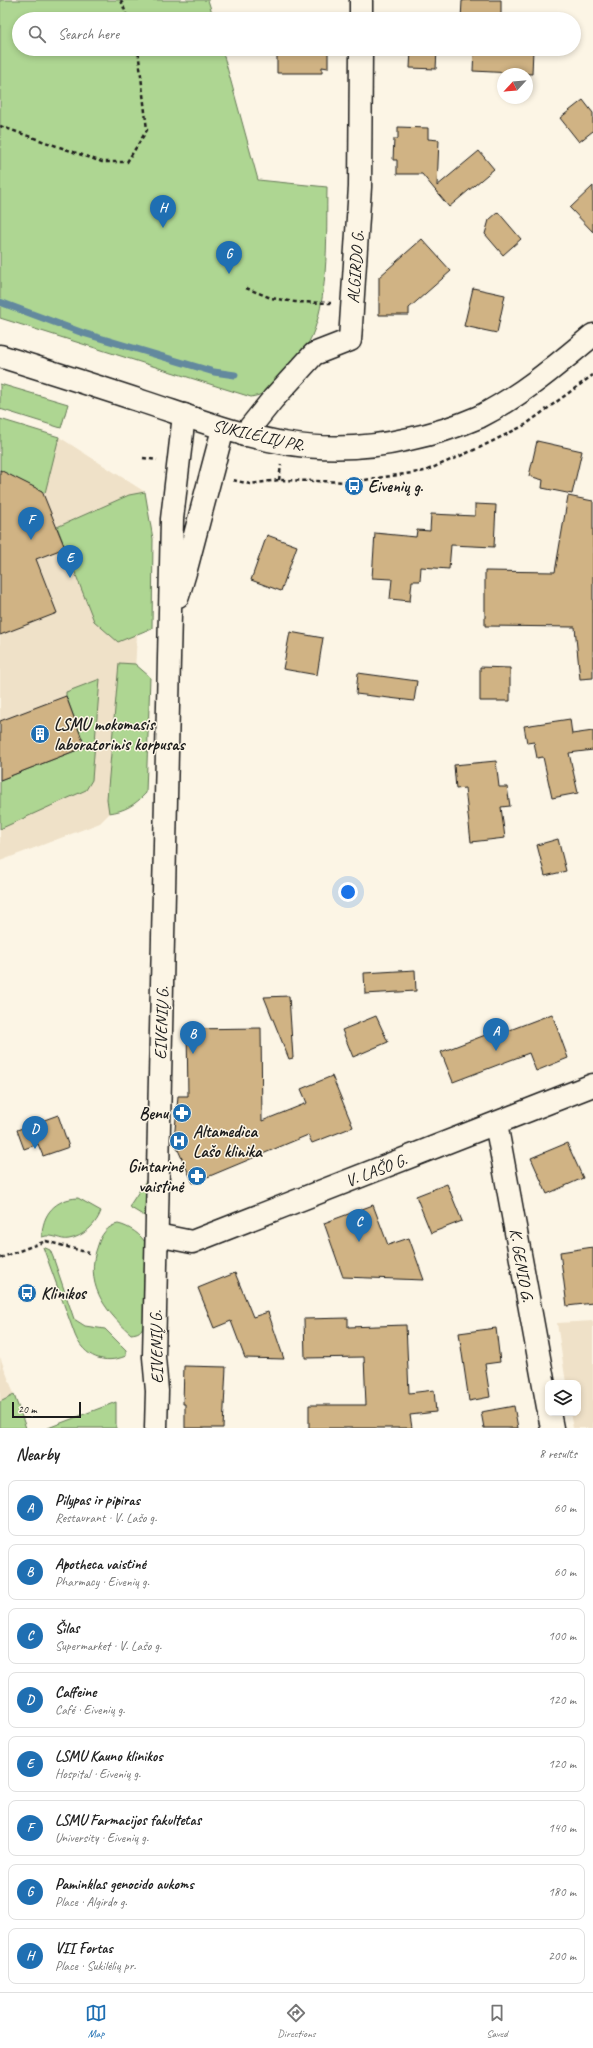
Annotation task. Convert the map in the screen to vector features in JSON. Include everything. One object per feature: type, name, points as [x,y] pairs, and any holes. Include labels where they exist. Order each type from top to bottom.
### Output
[{"type":"street","points":[[361,0],[361,12]]},
{"type":"street","name":"ALGIRDO G.","points":[[244,435],[273,399],[314,354],[350,340],[360,187],[361,56]]},
{"type":"street","name":"SUKILĖLIŲ PR.","points":[[0,356],[184,415],[222,429],[284,444],[331,448],[375,446],[427,435],[451,428],[479,416],[519,393],[593,335]]},
{"type":"street","name":"EIVENIŲ G.","points":[[156,1428],[157,1391],[154,1357],[172,519],[184,415]]},
{"type":"street","name":"EIVENIŲ G.","points":[[170,618],[186,569],[222,429]]},
{"type":"street","name":"V. LAŠO G.","points":[[157,1236],[192,1242],[593,1085]]},
{"type":"street","name":"K. GENIO G.","points":[[496,1123],[545,1391]]},
{"type":"street","points":[[550,1416],[552,1428]]},
{"type":"path","points":[[121,0],[125,12]]},
{"type":"path","points":[[0,126],[102,162],[127,162],[147,130],[140,56]]},
{"type":"path","points":[[246,288],[271,298],[295,302],[353,304]]},
{"type":"path","points":[[0,1258],[46,1241],[89,1253]]},
{"type":"shaded area","points":[[0,419],[59,437],[145,492],[128,795],[100,823],[0,861]]},
{"type":"shaded area","points":[[593,1321],[593,1428],[573,1428],[571,1416],[581,1416],[581,1380],[566,1380],[557,1323]]},
{"type":"shaded area","points":[[0,1357],[10,1383],[26,1428],[0,1428]]},
{"type":"green space","points":[[0,0],[208,0],[212,12],[12,12],[12,56],[224,56],[258,180],[327,187],[325,273],[322,296],[318,318],[311,337],[302,353],[282,371],[265,392],[251,397],[0,318]]},
{"type":"green space","points":[[0,384],[68,404],[61,428],[0,409]]},
{"type":"green space","points":[[0,419],[59,437],[45,493],[0,471]]},
{"type":"green space","points":[[145,492],[153,539],[152,628],[118,642],[94,621],[57,527],[129,495]]},
{"type":"green space","points":[[119,663],[135,664],[150,677],[146,793],[129,807],[120,811],[109,813],[107,799]]},
{"type":"green space","points":[[100,679],[92,780],[86,790],[0,829],[0,780],[85,747],[66,696],[66,692]]},
{"type":"green space","points":[[147,1179],[146,1217],[131,1208],[130,1205]]},
{"type":"green space","points":[[78,1198],[101,1211],[93,1225],[84,1233],[74,1238],[63,1239],[53,1236],[42,1237],[44,1221],[51,1209],[63,1201]]},
{"type":"green space","points":[[118,1224],[135,1232],[142,1238],[146,1245],[144,1324],[139,1332],[131,1334],[112,1315],[105,1305],[95,1283],[93,1271],[94,1259],[101,1238],[108,1229]]},
{"type":"green space","points":[[43,1247],[50,1250],[74,1319],[85,1326],[105,1329],[126,1350],[126,1356],[118,1359],[103,1359],[89,1354],[79,1343]]},
{"type":"green space","points":[[14,1395],[26,1428],[0,1428],[0,1402]]},
{"type":"green space","points":[[116,1402],[116,1428],[48,1428]]},
{"type":"building","points":[[501,0],[501,12],[461,12],[462,1]]},
{"type":"building","points":[[277,56],[328,56],[328,68],[322,67],[322,73],[277,73]]},
{"type":"building","points":[[411,56],[437,56],[436,69],[410,68]]},
{"type":"building","points":[[474,56],[533,56],[532,68],[497,68],[497,72],[473,71]]},
{"type":"building","points":[[583,100],[593,113],[593,131],[579,142],[560,118]]},
{"type":"building","points":[[398,127],[428,128],[428,139],[439,140],[437,186],[479,151],[494,169],[449,207],[422,174],[397,174],[397,160],[393,160],[394,139],[398,139]]},
{"type":"building","points":[[593,186],[593,232],[570,208]]},
{"type":"building","points":[[498,212],[521,239],[503,255],[485,234],[489,220]]},
{"type":"building","points":[[422,239],[451,271],[409,308],[409,315],[379,315],[379,277]]},
{"type":"building","points":[[473,288],[505,295],[497,333],[464,326]]},
{"type":"building","points":[[537,441],[582,451],[572,494],[542,488],[543,480],[529,476]]},
{"type":"building","points":[[0,470],[42,491],[65,548],[36,559],[57,613],[0,635]]},
{"type":"building","points":[[568,496],[593,501],[593,678],[580,679],[575,627],[485,626],[485,571],[555,572]]},
{"type":"building","points":[[475,504],[496,505],[494,547],[451,545],[449,569],[421,567],[420,581],[412,581],[410,601],[390,599],[392,579],[372,578],[375,533],[416,537],[417,530],[430,531],[431,514],[475,516]]},
{"type":"building","points":[[267,535],[297,546],[281,591],[251,580]]},
{"type":"building","points":[[290,632],[323,638],[317,675],[283,669]]},
{"type":"building","points":[[480,667],[510,668],[510,701],[480,701]]},
{"type":"building","points":[[358,673],[417,681],[414,701],[356,694]]},
{"type":"building","name":"LSMU mokomasis laboratorinis korpusas","points":[[66,696],[85,747],[0,780],[0,721]]},
{"type":"building","points":[[570,719],[572,734],[593,731],[593,750],[569,753],[578,793],[552,798],[543,757],[537,758],[534,742],[527,743],[524,726]]},
{"type":"building","points":[[496,761],[499,787],[507,787],[510,806],[501,807],[505,838],[471,842],[465,788],[456,789],[454,765]]},
{"type":"building","points":[[558,839],[566,871],[545,876],[537,845]]},
{"type":"building","points":[[415,970],[416,991],[365,994],[364,973]]},
{"type":"building","points":[[289,996],[293,1058],[289,1059],[264,997]]},
{"type":"building","points":[[552,1014],[568,1058],[536,1071],[529,1053],[453,1082],[441,1052],[501,1029],[502,1033]]},
{"type":"building","points":[[376,1016],[388,1042],[353,1057],[342,1030]]},
{"type":"building","points":[[261,1028],[262,1121],[307,1103],[301,1089],[332,1076],[353,1127],[312,1143],[308,1135],[193,1183],[174,1141],[178,1096],[188,1096],[187,1029]]},
{"type":"building","points":[[58,1115],[69,1147],[43,1156],[38,1144],[24,1149],[17,1130]]},
{"type":"building","points":[[567,1143],[583,1178],[547,1194],[531,1158]]},
{"type":"building","points":[[447,1184],[462,1221],[431,1233],[416,1196]]},
{"type":"building","points":[[373,1205],[388,1245],[409,1238],[424,1280],[343,1277],[324,1223]]},
{"type":"building","points":[[593,1247],[593,1303],[567,1306],[560,1252]]},
{"type":"building","points":[[235,1273],[253,1317],[268,1312],[284,1359],[245,1358],[231,1321],[214,1328],[198,1288]]},
{"type":"building","points":[[348,1318],[348,1327],[406,1325],[409,1393],[434,1390],[436,1412],[410,1415],[412,1428],[309,1428],[309,1405],[366,1405],[364,1357],[305,1358],[304,1319]]},
{"type":"building","points":[[496,1328],[500,1362],[485,1364],[490,1397],[469,1401],[459,1333]]},
{"type":"building","points":[[184,1366],[226,1367],[223,1428],[185,1428],[185,1404],[183,1404]]},
{"type":"building","points":[[514,1406],[518,1428],[484,1428],[481,1412]]},
{"type":"waterway","points":[[0,302],[83,333],[214,372],[235,375]]},
{"type":"place","name":"VII Fortas","points":[[163,228]]},
{"type":"place","name":"Paminklas genocido aukoms","points":[[229,274]]},
{"type":"place","name":"Eivenių g.","points":[[354,486]]},
{"type":"place","name":"LSMU Farmacijos fakultetas","points":[[31,540]]},
{"type":"place","name":"LSMU Kauno klinikos","points":[[70,578]]},
{"type":"place","name":"LSMU mokomasis laboratorinis korpusas","points":[[40,734]]},
{"type":"place","name":"Pilypas ir pipiras","points":[[496,1051]]},
{"type":"place","name":"Apotheca vaistinė","points":[[193,1054]]},
{"type":"place","name":"Benu","points":[[182,1113]]},
{"type":"place","name":"Altamedica Lašo klinika","points":[[179,1141]]},
{"type":"place","name":"Caffeine","points":[[35,1149]]},
{"type":"place","name":"Gintarinė vaistinė","points":[[197,1176]]},
{"type":"place","name":"Šilas","points":[[359,1242]]},
{"type":"place","name":"Klinikos","points":[[27,1293]]}]
